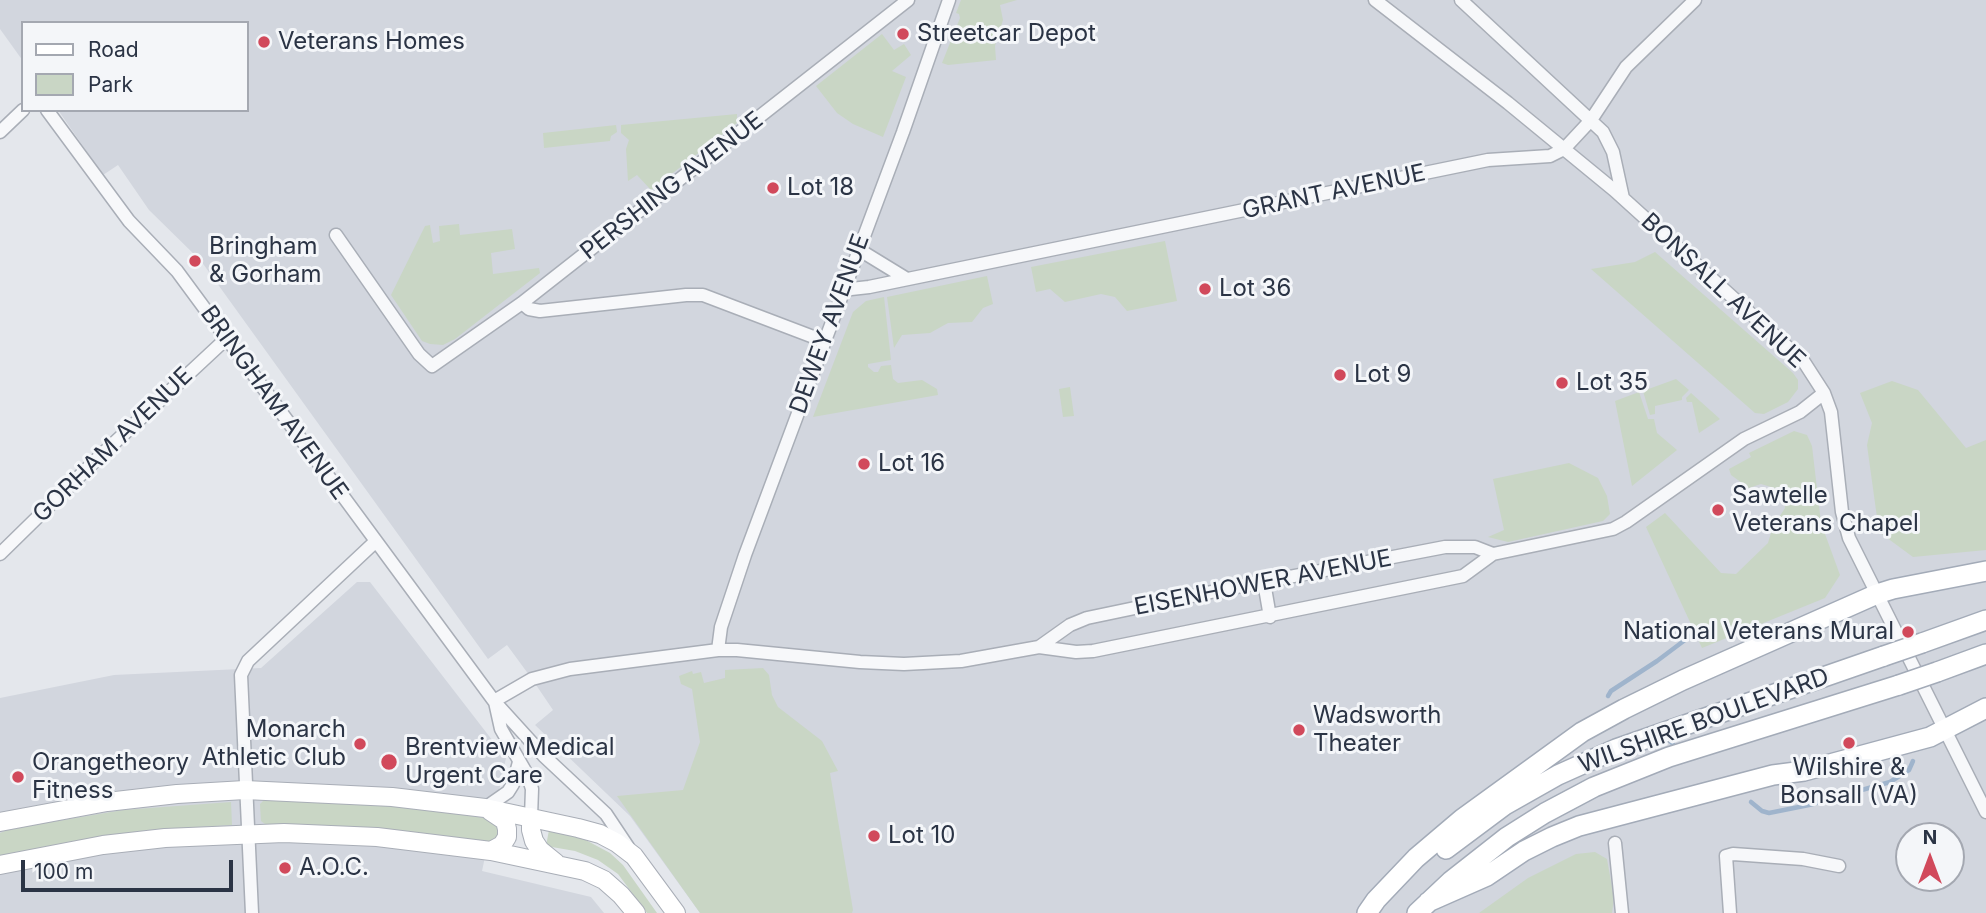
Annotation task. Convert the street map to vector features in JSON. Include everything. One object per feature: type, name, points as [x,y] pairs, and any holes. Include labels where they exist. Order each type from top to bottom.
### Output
[{"type":"main road","points":[[1367,913],[1416,858],[1462,819],[1582,732],[1684,680],[1877,594],[1986,571]]},
{"type":"main road","name":"WILSHIRE BOULEVARD","points":[[1378,913],[1411,878],[1458,838],[1505,805],[1558,775],[1675,727],[1986,620]]},
{"type":"main road","name":"WILSHIRE BOULEVARD","points":[[1422,908],[1507,837],[1594,787],[1669,757],[1899,685],[1986,654]]},
{"type":"main road","points":[[1422,908],[1488,876],[1524,851],[1552,836],[1579,826],[1773,775],[1818,768],[1930,737],[1986,708]]},
{"type":"main road","points":[[1,822],[107,802],[245,790],[392,797],[485,808],[600,834],[617,843],[634,856],[676,913]]},
{"type":"main road","points":[[485,808],[505,821],[507,828],[507,837],[502,845],[491,851]]},
{"type":"main road","points":[[531,817],[534,841],[540,850],[557,863]]},
{"type":"main road","points":[[0,865],[103,845],[165,838],[248,834],[377,837],[491,851],[585,871],[604,880],[636,913]]},
{"type":"street","name":"PERSHING AVENUE","points":[[336,235],[414,348],[432,366],[522,303],[754,124],[908,0]]},
{"type":"street","name":"DEWEY AVENUE","points":[[718,650],[721,627],[745,555],[903,132],[949,0]]},
{"type":"street","name":"BONSALL AVENUE","points":[[1374,0],[1623,198],[1804,362],[1824,393],[1831,412],[1844,525],[1986,812]]},
{"type":"street","name":"BONSALL AVENUE","points":[[1461,0],[1603,132],[1613,152],[1623,198]]},
{"type":"street","points":[[1564,149],[1591,120],[1626,67],[1695,0]]},
{"type":"street","points":[[0,132],[21,112]]},
{"type":"street","name":"BRINGHAM AVENUE","points":[[48,112],[123,213],[177,271],[494,701],[544,756],[606,814],[634,856]]},
{"type":"street","name":"GRANT AVENUE","points":[[842,290],[1486,161],[1550,156],[1564,149]]},
{"type":"street","points":[[858,249],[907,279]]},
{"type":"street","points":[[522,303],[529,309],[540,311],[703,295],[824,341]]},
{"type":"street","name":"GORHAM AVENUE","points":[[0,554],[227,338]]},
{"type":"street","name":"EISENHOWER AVENUE","points":[[494,701],[532,679],[570,669],[718,650],[904,664],[961,661],[1040,647],[1076,652],[1093,651],[1463,576],[1493,554],[1613,529],[1662,498],[1753,433],[1800,412],[1824,393]]},
{"type":"street","points":[[252,913],[241,675],[248,662],[376,541]]},
{"type":"street","name":"EISENHOWER AVENUE","points":[[1040,647],[1070,625],[1087,618],[1445,547],[1475,547],[1493,554]]},
{"type":"street","points":[[1264,582],[1270,617]]},
{"type":"street","name":"BRINGHAM AVENUE","points":[[494,701],[502,729],[528,776],[532,789],[531,817]]},
{"type":"street","points":[[485,808],[508,792],[519,762]]},
{"type":"street","points":[[1615,843],[1622,913]]},
{"type":"street","points":[[1730,913],[1726,856],[1733,854],[1803,859],[1839,866]]},
{"type":"shaded area","points":[[0,0],[1986,0],[1986,913],[700,913],[630,816],[535,725],[553,710],[532,679],[507,645],[488,659],[201,261],[149,210],[118,165],[103,175],[59,112],[248,112],[248,21],[21,21],[21,58],[0,29]]},
{"type":"shaded area","points":[[357,582],[370,582],[506,758],[482,871],[591,897],[604,913],[0,913],[0,698],[114,675],[261,668]]},
{"type":"green space","points":[[961,0],[1017,0],[1000,5],[1003,20],[995,46],[996,60],[948,65],[942,63],[960,18],[956,13]]},
{"type":"green space","points":[[882,34],[894,50],[904,44],[911,55],[892,71],[906,77],[883,137],[853,124],[837,113],[816,86]]},
{"type":"green space","points":[[737,114],[737,123],[651,190],[637,175],[628,181],[626,149],[629,140],[621,133],[621,125]]},
{"type":"green space","points":[[616,125],[617,132],[611,136],[610,141],[544,148],[543,133]]},
{"type":"green space","points":[[459,224],[460,235],[512,229],[515,249],[491,253],[493,274],[539,268],[540,273],[455,339],[443,345],[430,344],[422,341],[391,295],[425,226],[430,225],[433,243],[440,241],[439,226]]},
{"type":"green space","points":[[1165,241],[1177,301],[1127,311],[1115,297],[1101,294],[1065,302],[1050,289],[1036,292],[1031,267]]},
{"type":"green space","points":[[1655,252],[1793,373],[1798,380],[1798,389],[1788,402],[1764,414],[1755,413],[1591,269],[1635,262]]},
{"type":"green space","points":[[987,276],[993,304],[983,308],[972,322],[948,323],[930,333],[902,335],[894,348],[887,297]]},
{"type":"green space","points":[[884,297],[891,360],[868,364],[868,367],[878,372],[881,366],[891,365],[893,379],[898,383],[922,380],[937,389],[938,395],[813,417],[853,312],[866,301]]},
{"type":"green space","points":[[1676,379],[1689,390],[1682,400],[1655,406],[1655,414],[1650,415],[1643,391]]},
{"type":"green space","points":[[1892,381],[1918,390],[1966,448],[1986,440],[1986,550],[1913,557],[1879,532],[1867,445],[1872,423],[1860,393]]},
{"type":"green space","points":[[1070,387],[1074,416],[1063,417],[1059,389]]},
{"type":"green space","points":[[1639,392],[1648,419],[1654,419],[1657,433],[1677,450],[1632,486],[1615,401]]},
{"type":"green space","points":[[1691,393],[1720,419],[1699,433],[1692,402],[1687,402],[1686,398]]},
{"type":"green space","points":[[1794,431],[1807,435],[1812,446],[1821,523],[1840,575],[1825,598],[1702,648],[1646,527],[1665,513],[1721,573],[1736,574],[1768,543],[1773,526],[1770,523],[1778,519],[1785,508],[1784,497],[1778,489],[1761,484],[1749,488],[1731,475],[1729,469],[1751,457],[1749,453]]},
{"type":"green space","points":[[1569,463],[1598,478],[1607,496],[1610,514],[1603,521],[1508,542],[1488,537],[1504,530],[1493,479]]},
{"type":"green space","points":[[763,668],[769,675],[772,695],[778,707],[822,741],[838,771],[830,773],[852,913],[700,913],[617,796],[683,790],[700,742],[692,689],[681,684],[679,676],[692,671],[693,674],[701,672],[704,683],[725,678],[725,670]]},
{"type":"green space","points":[[264,800],[415,808],[492,819],[497,821],[502,834],[491,844],[393,830],[265,824],[261,821],[260,804]]},
{"type":"green space","points":[[231,802],[232,825],[148,830],[0,856],[0,833],[10,829],[123,810]]},
{"type":"green space","points":[[549,830],[582,838],[610,853],[623,865],[657,913],[647,913],[618,874],[598,860],[575,851],[546,846]]},
{"type":"green space","points":[[1595,852],[1607,859],[1614,898],[1612,913],[1479,913],[1528,878],[1576,854]]},
{"type":"waterway","points":[[1608,696],[1611,691],[1693,634]]},
{"type":"waterway","points":[[1670,741],[1673,744]]},
{"type":"waterway","points":[[1751,802],[1769,813],[1809,805],[1890,782],[1909,770],[1913,761]]},
{"type":"place","name":"Streetcar Depot","points":[[903,34]]},
{"type":"place","name":"Veterans Homes","points":[[264,42]]},
{"type":"place","name":"Lot 18","points":[[773,188]]},
{"type":"place","name":"Bringham & Gorham","points":[[195,261]]},
{"type":"place","name":"Lot 36","points":[[1205,289]]},
{"type":"place","name":"Lot 9","points":[[1340,375]]},
{"type":"place","name":"Lot 35","points":[[1562,383]]},
{"type":"place","name":"Lot 16","points":[[864,464]]},
{"type":"place","name":"Sawtelle Veterans Chapel","points":[[1718,510]]},
{"type":"place","name":"National Veterans Mural","points":[[1908,632]]},
{"type":"place","name":"Wadsworth Theater","points":[[1299,730]]},
{"type":"place","name":"Wilshire & Bonsall (VA)","points":[[1849,743]]},
{"type":"place","name":"Monarch Athletic Club","points":[[360,744]]},
{"type":"place","name":"Brentview Medical Urgent Care","points":[[389,762]]},
{"type":"place","name":"Orangetheory Fitness","points":[[18,777]]},
{"type":"place","name":"Lot 10","points":[[874,836]]},
{"type":"place","name":"A.O.C.","points":[[285,868]]}]
